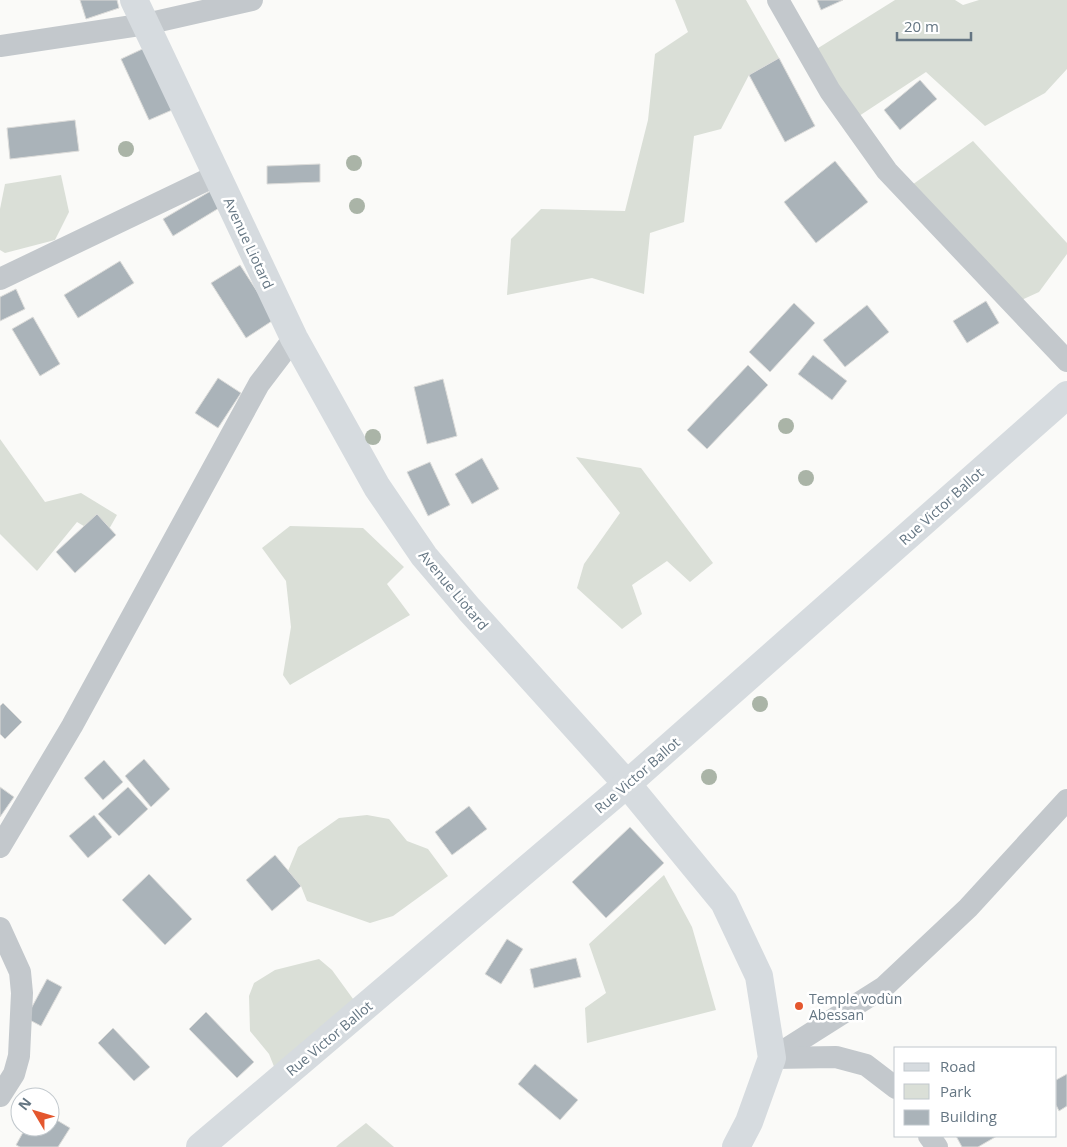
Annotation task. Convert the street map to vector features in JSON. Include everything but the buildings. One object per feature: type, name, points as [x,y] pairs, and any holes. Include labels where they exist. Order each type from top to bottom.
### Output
[{"type":"street","name":"Avenue Liotard","points":[[134,0],[294,338],[377,487],[424,556],[475,617],[627,784],[724,902],[759,976],[772,1058],[749,1122],[736,1147]]},
{"type":"street","points":[[0,46],[146,24],[252,0]]},
{"type":"street","points":[[778,0],[830,91],[888,171],[1067,361]]},
{"type":"street","points":[[0,279],[217,175]]},
{"type":"street","points":[[0,847],[72,726],[259,384],[294,338]]},
{"type":"street","name":"Rue Victor Ballot","points":[[200,1147],[627,784],[1067,395]]},
{"type":"street","points":[[772,1058],[884,987],[968,908],[1067,800]]},
{"type":"street","points":[[0,928],[20,972],[22,992],[18,1056],[14,1074],[0,1096]]},
{"type":"street","points":[[772,1058],[836,1056],[866,1065],[894,1086]]},
{"type":"green space","points":[[675,0],[746,0],[779,58],[749,75],[721,129],[694,136],[684,222],[650,233],[644,294],[592,278],[507,295],[511,239],[541,209],[625,211],[648,120],[655,54],[688,32]]},
{"type":"green space","points":[[895,0],[955,0],[963,5],[979,0],[1067,0],[1067,69],[1045,93],[985,126],[926,72],[856,118],[815,50]]},
{"type":"green space","points":[[973,141],[1067,243],[1067,254],[1039,292],[1013,304],[905,190]]},
{"type":"green space","points":[[61,175],[69,212],[55,240],[5,253],[0,250],[0,209],[5,184]]},
{"type":"green space","points":[[0,439],[45,502],[81,493],[117,515],[104,538],[77,522],[37,571],[0,534]]},
{"type":"green space","points":[[576,457],[641,468],[713,563],[690,582],[667,561],[632,585],[642,614],[622,629],[577,588],[584,564],[620,513]]},
{"type":"green space","points":[[290,526],[363,528],[404,567],[387,584],[410,615],[290,685],[283,675],[291,627],[286,581],[262,548]]},
{"type":"green space","points":[[367,815],[389,819],[407,841],[428,849],[448,876],[393,916],[370,923],[307,901],[301,886],[288,871],[298,847],[339,818]]},
{"type":"green space","points":[[664,875],[692,927],[716,1010],[587,1043],[585,1008],[606,993],[589,944]]},
{"type":"green space","points":[[319,959],[332,970],[356,1003],[275,1069],[269,1054],[250,1031],[249,996],[254,983],[275,970]]},
{"type":"green space","points":[[366,1123],[394,1147],[336,1147],[338,1145]]},
{"type":"place","name":"Temple vodùn Abessan","points":[[799,1006]]}]
